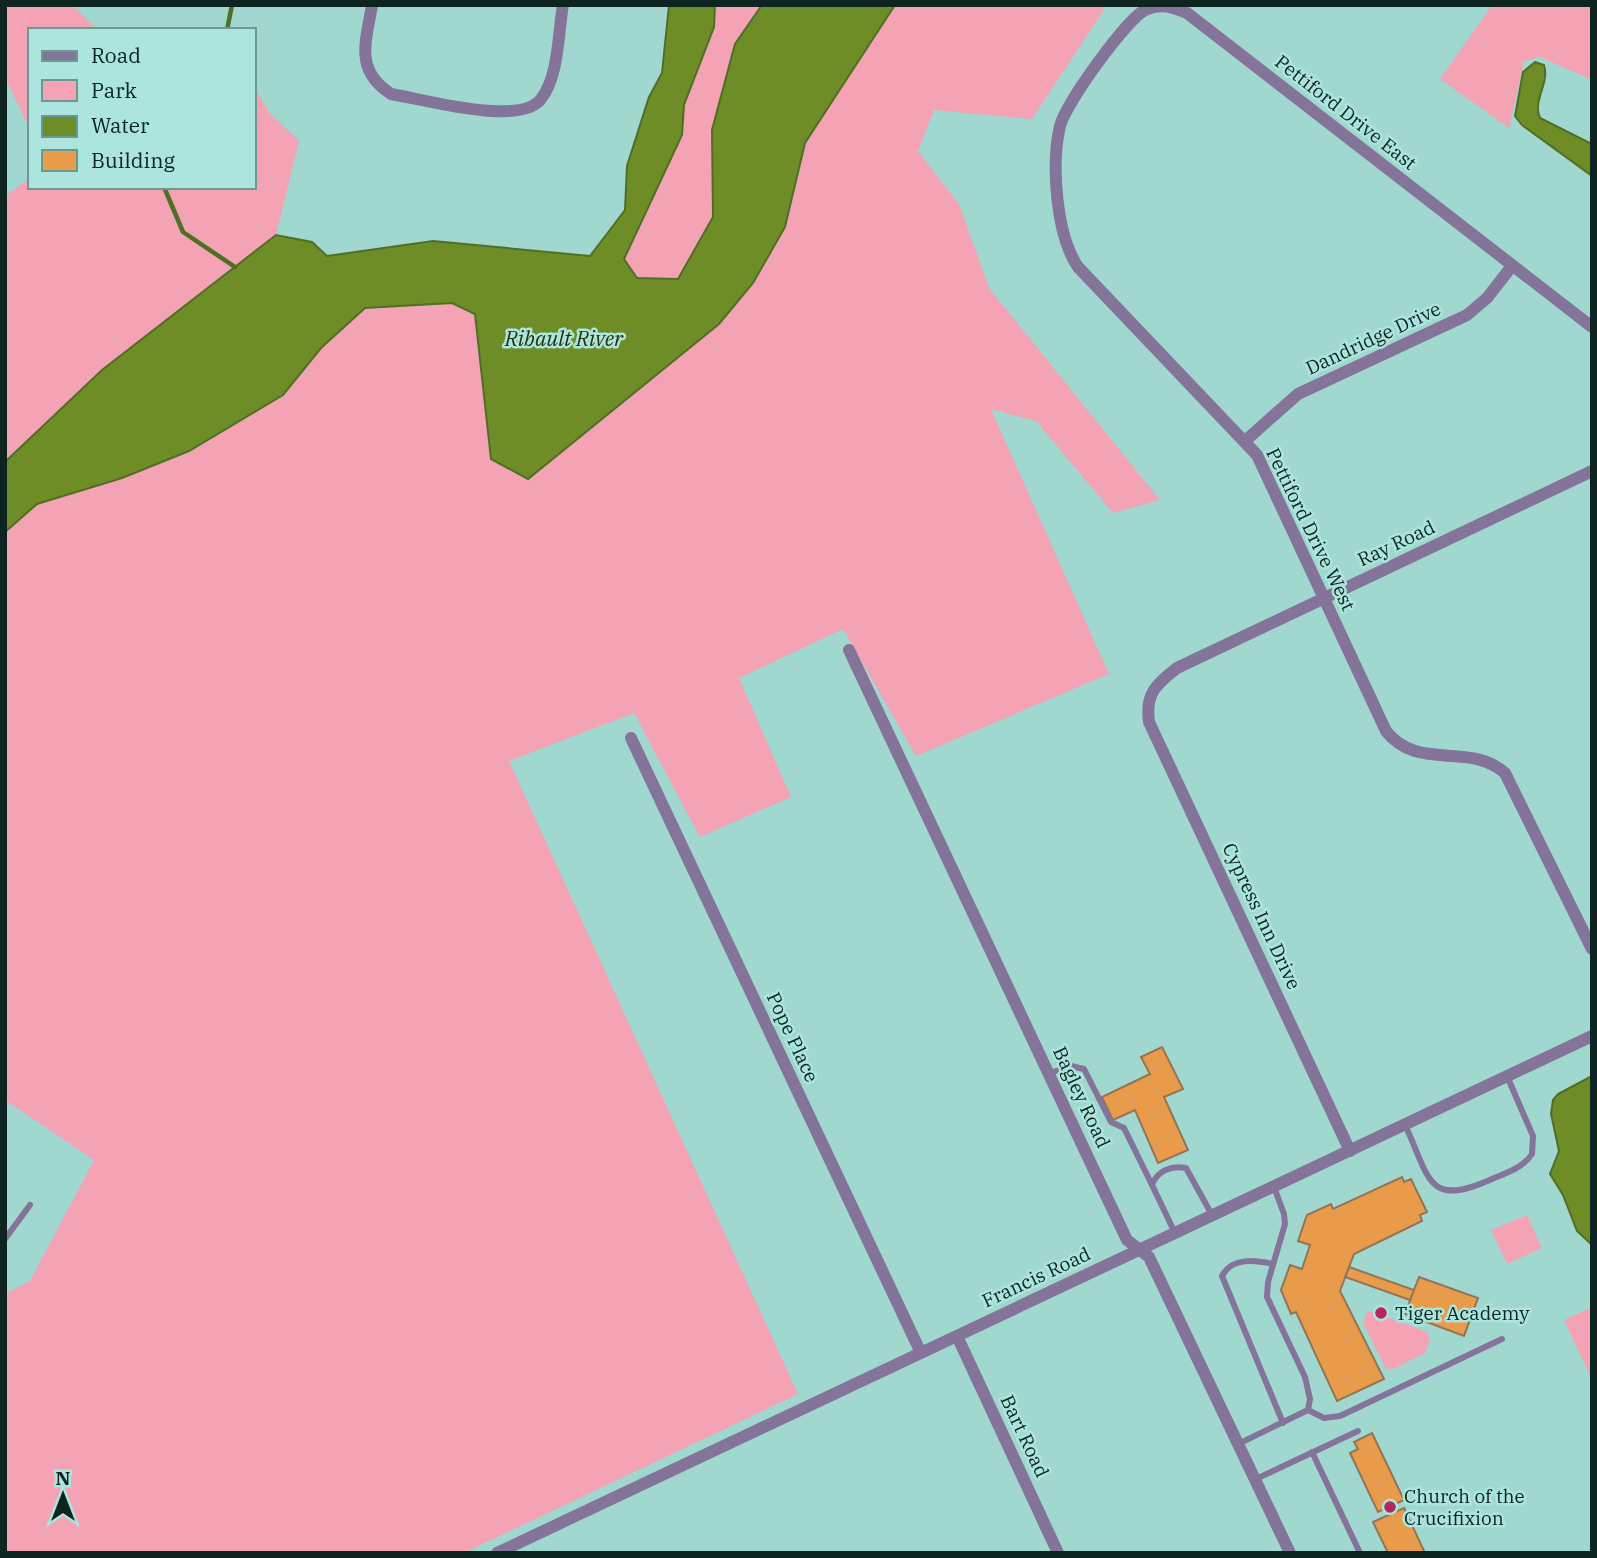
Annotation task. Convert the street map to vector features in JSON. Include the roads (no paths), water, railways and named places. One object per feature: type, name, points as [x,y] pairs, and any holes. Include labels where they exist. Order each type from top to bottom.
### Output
[{"type":"street","points":[[372,5],[365,48],[369,72],[378,85],[391,94],[504,113],[530,108],[541,99],[550,79],[563,5]]},
{"type":"street","name":"Pettiford Drive East","points":[[1082,84],[1135,17],[1160,6],[1187,13],[1592,327]]},
{"type":"street","name":"Pettiford Drive West","points":[[1082,84],[1067,107],[1060,126],[1057,148],[1059,217],[1067,252],[1078,267],[1257,455],[1386,731],[1394,741],[1418,753],[1479,758],[1505,772],[1592,949]]},
{"type":"street","name":"Dandridge Drive","points":[[1245,441],[1298,394],[1466,315],[1487,298],[1512,266]]},
{"type":"street","name":"Ray Road","points":[[1148,696],[1155,685],[1177,668],[1592,471]]},
{"type":"street","name":"Bagley Road","points":[[849,650],[1127,1240],[1149,1257],[1290,1553]]},
{"type":"street","name":"Cypress Inn Drive","points":[[1148,696],[1149,722],[1350,1151]]},
{"type":"street","name":"Pope Place","points":[[631,738],[920,1353]]},
{"type":"street","name":"Francis Road","points":[[498,1553],[1592,1036]]},
{"type":"street","name":"Bart Road","points":[[957,1336],[1058,1553]]},
{"type":"lane","points":[[1050,1073],[1071,1066],[1084,1069],[1111,1122],[1124,1128],[1175,1233]]},
{"type":"lane","points":[[1405,1125],[1432,1183],[1445,1192],[1465,1192],[1521,1166],[1532,1154],[1533,1136],[1507,1076]]},
{"type":"lane","points":[[1152,1185],[1162,1172],[1174,1167],[1186,1168],[1213,1215]]},
{"type":"lane","points":[[1274,1187],[1285,1224],[1267,1297],[1306,1377],[1310,1399],[1308,1410]]},
{"type":"lane","points":[[5,1239],[30,1205]]},
{"type":"lane","points":[[1273,1264],[1256,1260],[1240,1262],[1226,1269],[1222,1276],[1283,1423]]},
{"type":"lane","points":[[1308,1410],[1324,1418],[1340,1416],[1502,1339]]},
{"type":"lane","points":[[1238,1444],[1308,1410]]},
{"type":"lane","points":[[1255,1479],[1359,1431]]},
{"type":"lane","points":[[1312,1452],[1360,1553]]},
{"type":"water","name":"Ribault River","points":[[669,5],[715,5],[714,27],[684,105],[682,135],[624,259],[637,278],[678,279],[713,217],[712,130],[735,44],[762,5],[895,5],[805,143],[785,227],[753,283],[719,324],[528,479],[491,459],[475,314],[452,303],[365,308],[321,348],[283,395],[189,451],[122,478],[37,504],[5,532],[5,462],[102,370],[276,235],[312,242],[327,256],[433,241],[590,256],[625,210],[627,166],[649,97],[662,73]]},
{"type":"water","points":[[1535,62],[1544,65],[1545,72],[1538,105],[1540,118],[1592,144],[1592,176],[1522,125],[1515,116],[1523,72]]},
{"type":"water","points":[[1592,1076],[1592,1245],[1577,1231],[1563,1195],[1550,1174],[1559,1151],[1551,1114],[1553,1100],[1558,1094]]},
{"type":"waterway","points":[[227,28],[232,5]]},
{"type":"waterway","points":[[165,189],[183,232],[235,267]]},
{"type":"place","name":"Tiger Academy","points":[[1381,1313]]},
{"type":"place","name":"Church of the Crucifixion","points":[[1390,1507]]}]
